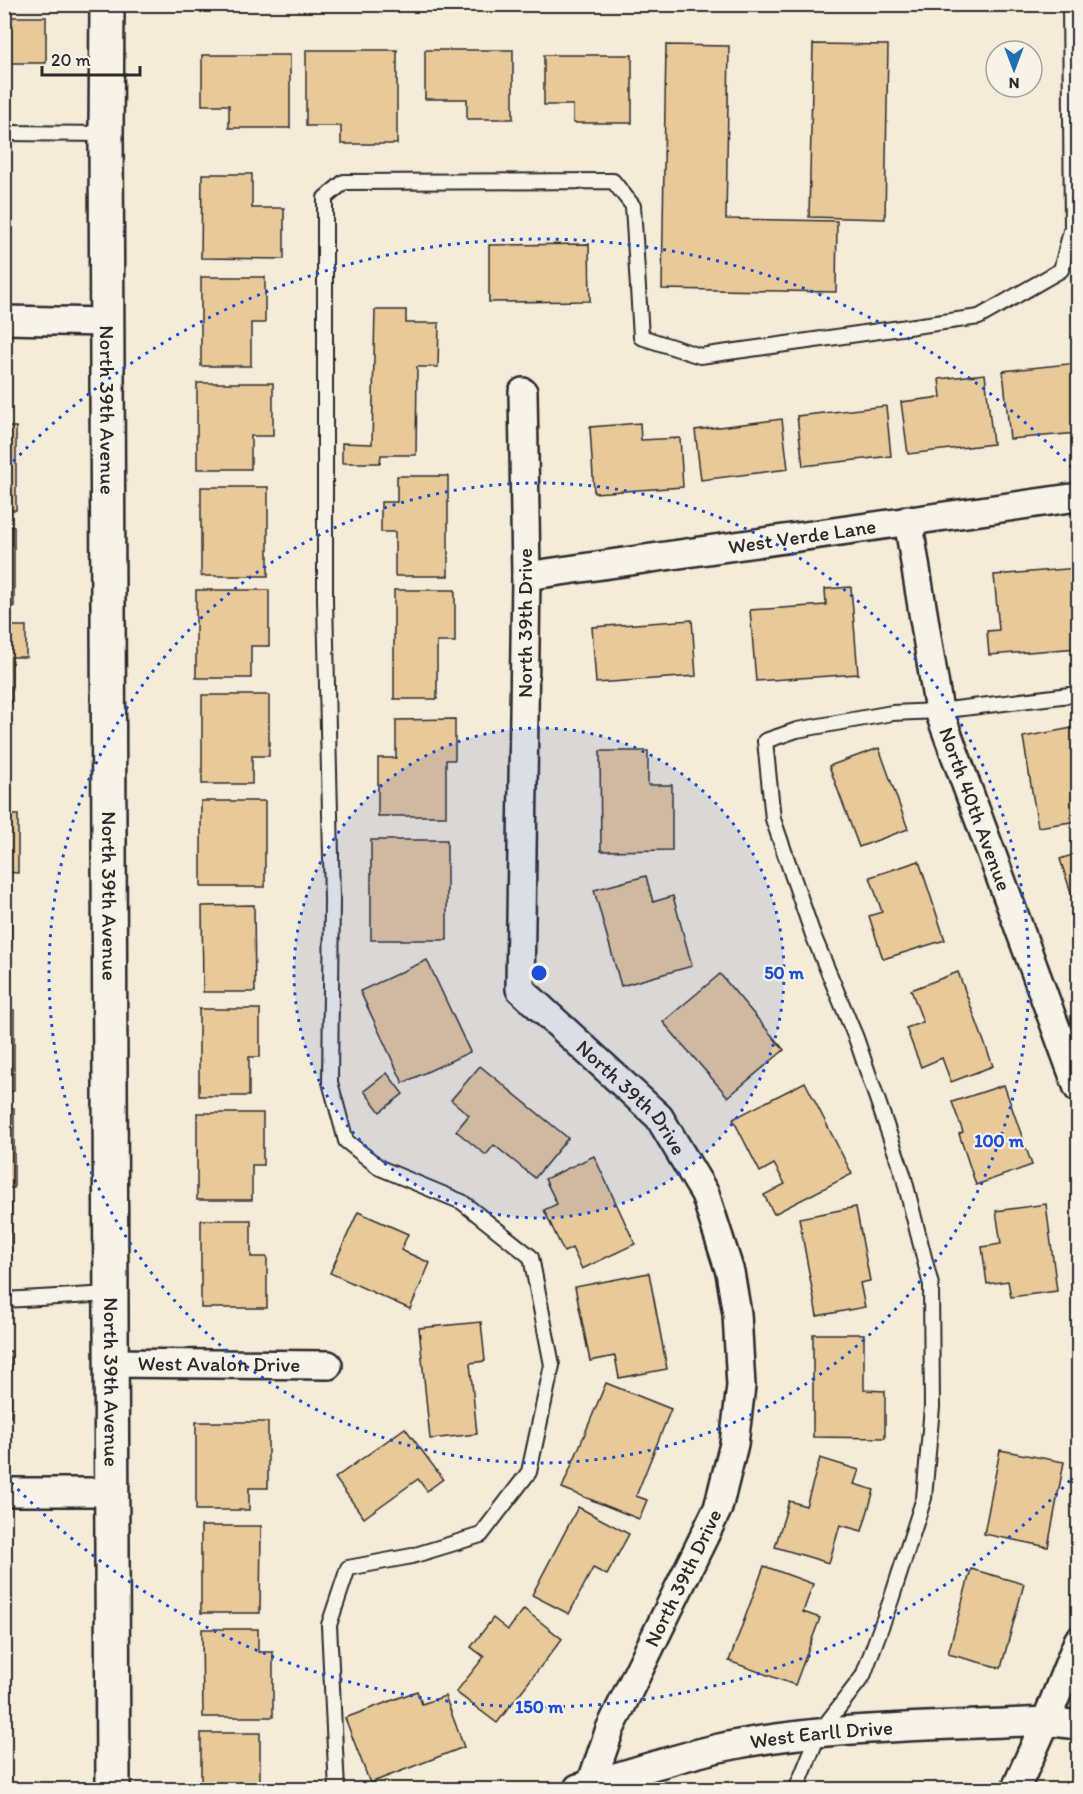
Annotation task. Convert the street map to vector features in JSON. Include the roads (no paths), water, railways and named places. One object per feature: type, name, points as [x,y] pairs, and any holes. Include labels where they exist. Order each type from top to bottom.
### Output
[{"type":"street","name":"North 39th Avenue","points":[[107,4],[113,1790]]},
{"type":"street","points":[[4,320],[107,322]]},
{"type":"street","name":"North 39th Drive","points":[[523,392],[526,576],[520,989],[659,1117],[705,1194],[730,1272],[737,1314],[741,1386],[734,1444],[718,1508],[583,1788]]},
{"type":"street","name":"West Verde Lane","points":[[526,576],[1078,497]]},
{"type":"street","name":"North 40th Avenue","points":[[908,520],[939,711],[1078,1088]]},
{"type":"street","name":"West Avalon Drive","points":[[111,1363],[328,1365]]},
{"type":"street","points":[[4,1492],[111,1492]]},
{"type":"street","points":[[1014,1790],[1046,1721],[1078,1641]]},
{"type":"street","name":"West Earll Drive","points":[[583,1788],[634,1770],[720,1748],[819,1733],[1046,1721],[1078,1725]]},
{"type":"lane","points":[[337,1790],[329,1625],[348,1568],[412,1556],[481,1535],[529,1472],[552,1365],[531,1257],[462,1202],[380,1168],[346,1141],[330,1082],[332,899],[325,600],[325,198],[344,182],[613,181],[633,206],[641,337],[700,356],[979,317],[1061,270],[1072,227],[1070,4]]},
{"type":"lane","points":[[4,133],[106,134]]},
{"type":"lane","points":[[796,1790],[819,1733],[863,1676],[891,1600],[924,1498],[932,1407],[931,1286],[903,1174],[856,1038],[813,935],[773,819],[765,741],[797,730],[892,713],[939,711],[1078,694]]},
{"type":"lane","points":[[4,1300],[110,1294]]}]
